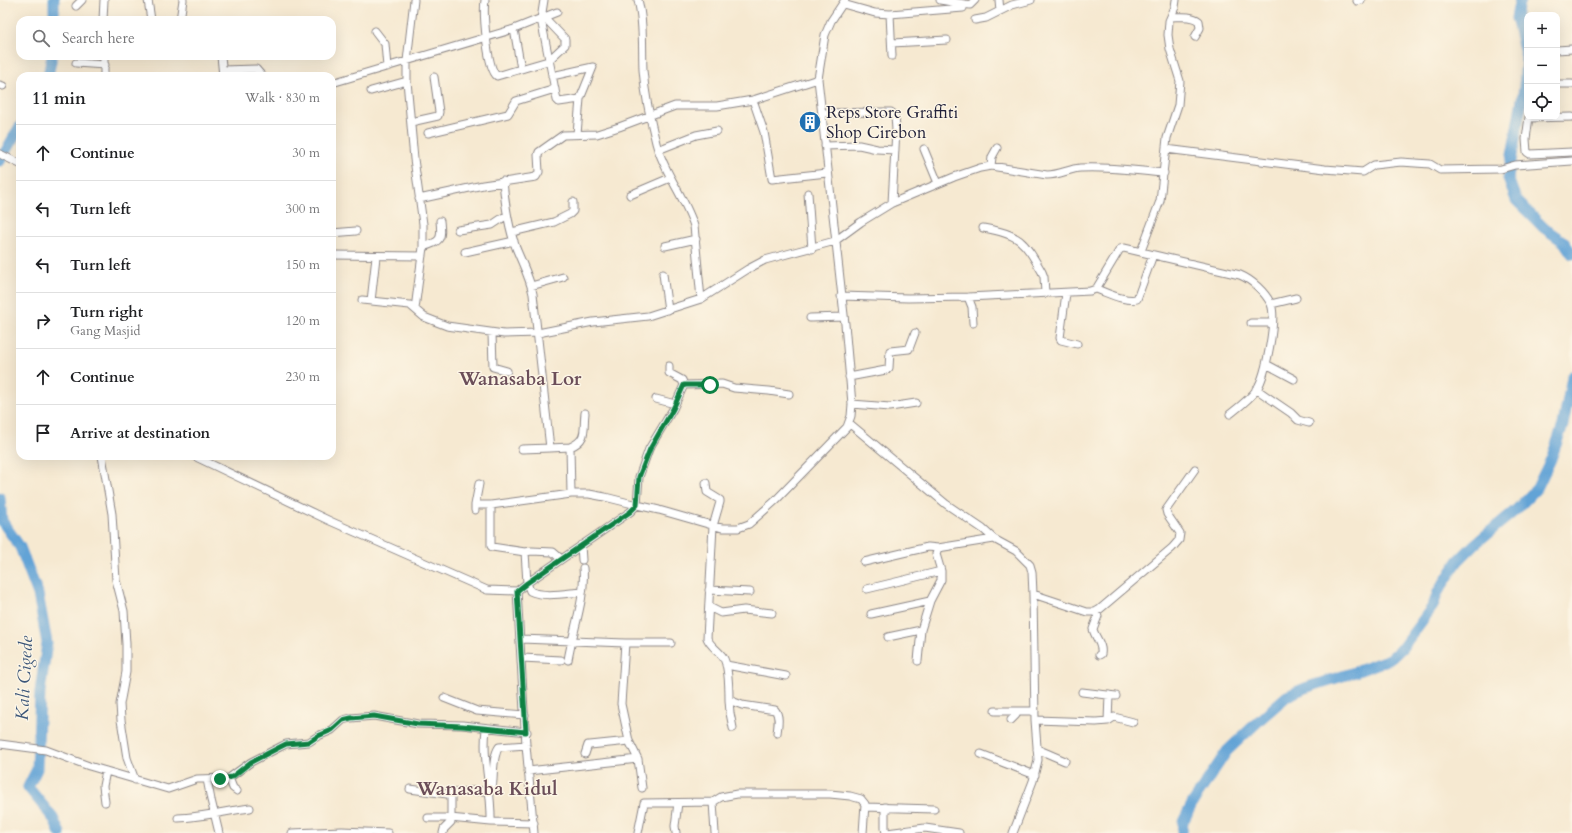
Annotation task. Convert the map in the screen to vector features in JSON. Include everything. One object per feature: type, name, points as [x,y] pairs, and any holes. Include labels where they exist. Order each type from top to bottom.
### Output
[{"type":"street","points":[[76,6],[82,0]]},
{"type":"street","points":[[103,16],[104,0]]},
{"type":"street","points":[[148,0],[150,16]]},
{"type":"street","points":[[181,16],[183,0]]},
{"type":"street","points":[[414,0],[407,61],[407,82],[419,199],[424,224],[423,247],[415,309]]},
{"type":"street","points":[[485,0],[484,16],[486,36],[495,74],[497,76],[548,61],[565,45],[566,41],[542,18]]},
{"type":"street","points":[[544,0],[542,18],[548,61],[557,102],[580,99]]},
{"type":"street","points":[[638,0],[642,24],[645,94],[658,150],[670,178],[691,215],[696,239],[701,299]]},
{"type":"street","points":[[940,0],[970,5],[975,0]]},
{"type":"street","points":[[999,0],[1000,11]]},
{"type":"street","points":[[975,20],[986,18],[1012,3],[1031,0]]},
{"type":"street","points":[[1142,252],[1160,201],[1168,131],[1177,111],[1180,85],[1179,76],[1170,49],[1168,30],[1176,0]]},
{"type":"street","points":[[479,484],[475,508],[571,494],[594,494],[659,510],[713,526],[732,529],[744,527],[749,524],[775,501],[849,423],[851,416],[852,404],[844,317],[827,173],[818,79],[825,34],[831,21],[844,2],[875,13],[890,14],[963,8]]},
{"type":"street","points":[[336,81],[514,29],[557,12]]},
{"type":"street","points":[[890,14],[892,56]]},
{"type":"street","points":[[1171,17],[1190,17],[1199,21],[1200,28],[1195,37]]},
{"type":"street","points":[[514,29],[521,69]]},
{"type":"street","points":[[375,31],[385,44],[387,67]]},
{"type":"street","points":[[892,43],[947,40]]},
{"type":"street","points":[[1560,50],[1572,50]]},
{"type":"street","points":[[104,60],[104,72]]},
{"type":"street","points":[[221,60],[223,72]]},
{"type":"street","points":[[76,63],[105,65]]},
{"type":"street","points":[[552,76],[594,68],[580,99],[577,134]]},
{"type":"street","points":[[231,72],[256,69],[259,72]]},
{"type":"street","points":[[411,122],[438,116],[439,112],[434,77]]},
{"type":"street","points":[[419,199],[538,175],[539,152],[560,136],[597,134],[675,106],[717,106],[753,100],[818,79]]},
{"type":"street","points":[[371,91],[407,82]]},
{"type":"street","points":[[1560,84],[1572,84]]},
{"type":"street","points":[[428,133],[508,114],[516,101],[555,89]]},
{"type":"street","points":[[753,100],[764,132],[772,179],[827,173]]},
{"type":"street","points":[[822,113],[894,113],[896,120],[892,203]]},
{"type":"street","points":[[1560,117],[1572,117]]},
{"type":"street","points":[[1529,120],[1526,139],[1527,152],[1530,154],[1572,152]]},
{"type":"street","points":[[658,150],[696,135],[717,131]]},
{"type":"street","points":[[825,146],[860,144],[877,149],[895,150]]},
{"type":"street","points":[[991,166],[992,157],[997,148]]},
{"type":"street","points":[[924,149],[938,183]]},
{"type":"street","points":[[1166,149],[1325,169],[1363,172],[1374,165],[1401,162],[1430,164],[1440,170],[1501,169],[1515,165],[1572,161]]},
{"type":"street","points":[[0,154],[16,161]]},
{"type":"street","points":[[362,300],[407,305],[415,309],[424,317],[447,326],[492,333],[515,334],[538,332],[593,322],[648,316],[701,299],[765,260],[835,241],[861,222],[892,203],[938,183],[980,168],[991,166],[1042,175],[1054,175],[1072,169],[1087,168],[1164,173]]},
{"type":"street","points":[[630,196],[670,178]]},
{"type":"street","points":[[503,181],[507,214],[514,241],[531,286],[538,332],[550,448]]},
{"type":"street","points":[[808,193],[812,248]]},
{"type":"street","points":[[512,232],[560,220],[573,211],[573,202]]},
{"type":"street","points":[[458,230],[492,225],[507,214]]},
{"type":"street","points":[[423,247],[436,243],[440,240],[440,221]]},
{"type":"street","points":[[983,228],[1003,231],[1018,238],[1023,243],[1042,272],[1044,277],[1045,293]]},
{"type":"street","points":[[336,233],[356,231]]},
{"type":"street","points":[[665,246],[696,239]]},
{"type":"street","points":[[465,252],[514,241]]},
{"type":"street","points":[[1096,289],[1120,249],[1129,248],[1154,256],[1225,270],[1240,275],[1253,282],[1271,304],[1272,323],[1266,364],[1256,389],[1242,405],[1230,414]]},
{"type":"street","points":[[336,255],[376,257],[422,256]]},
{"type":"street","points":[[841,296],[908,298],[1066,293],[1096,289],[1122,298],[1134,300],[1138,299],[1154,256]]},
{"type":"street","points":[[371,301],[376,257]]},
{"type":"street","points":[[664,274],[668,310]]},
{"type":"street","points":[[531,286],[563,277]]},
{"type":"street","points":[[1066,293],[1060,338],[1061,340],[1077,344]]},
{"type":"street","points":[[968,296],[972,307],[973,323]]},
{"type":"street","points":[[1271,304],[1296,298]]},
{"type":"street","points":[[810,318],[844,317]]},
{"type":"street","points":[[1251,323],[1272,323]]},
{"type":"street","points":[[849,377],[886,370],[889,368],[890,351],[909,349],[915,332]]},
{"type":"street","points":[[492,333],[493,367],[498,370],[507,370]]},
{"type":"street","points":[[1266,364],[1294,379]]},
{"type":"street","points":[[669,366],[670,373],[682,380],[684,385]]},
{"type":"street","points":[[684,385],[722,384],[734,388],[789,394]]},
{"type":"street","points":[[202,460],[330,522],[487,590],[517,591],[630,512],[637,505],[639,477],[650,449],[684,385]]},
{"type":"street","points":[[1256,389],[1291,413],[1298,420],[1309,423]]},
{"type":"street","points":[[656,399],[675,404]]},
{"type":"street","points":[[852,404],[890,407],[916,403]]},
{"type":"street","points":[[522,449],[570,447],[579,443],[583,438],[585,413]]},
{"type":"street","points":[[849,423],[946,504],[983,529],[992,537],[1016,551],[1027,561],[1032,572],[1034,711],[1038,760],[1035,775],[1013,833]]},
{"type":"street","points":[[570,447],[571,494]]},
{"type":"street","points":[[103,460],[112,514],[116,580],[124,611],[126,672],[120,704],[121,720],[127,758],[135,780]]},
{"type":"street","points":[[1033,594],[1087,612],[1095,612],[1172,548],[1179,540],[1180,533],[1167,514],[1166,510],[1195,469]]},
{"type":"street","points":[[706,484],[707,492],[720,500],[713,526],[706,638],[724,658],[733,728]]},
{"type":"street","points":[[491,505],[490,544],[492,547],[525,552],[553,552],[561,559]]},
{"type":"street","points":[[864,562],[928,547],[938,548],[992,537]]},
{"type":"street","points":[[581,545],[582,560]]},
{"type":"street","points":[[918,661],[921,630],[930,601],[941,580],[941,571],[936,554],[938,548]]},
{"type":"street","points":[[525,552],[527,583],[530,591],[548,594],[582,592]]},
{"type":"street","points":[[522,658],[565,660],[573,641],[584,580],[583,568]]},
{"type":"street","points":[[867,589],[941,571]]},
{"type":"street","points":[[710,590],[750,592]]},
{"type":"street","points":[[517,591],[526,745],[534,833]]},
{"type":"street","points":[[871,614],[930,601]]},
{"type":"street","points":[[709,607],[721,613],[744,610],[772,613]]},
{"type":"street","points":[[1095,612],[1098,616],[1093,629],[1102,651],[1099,655]]},
{"type":"street","points":[[888,637],[921,630]]},
{"type":"street","points":[[521,639],[625,643],[671,643]]},
{"type":"street","points":[[625,643],[621,704],[630,741],[638,759],[642,788]]},
{"type":"street","points":[[726,665],[786,676]]},
{"type":"street","points":[[1082,692],[1116,696]]},
{"type":"street","points":[[1108,721],[1109,695]]},
{"type":"street","points":[[444,698],[477,711],[525,715]]},
{"type":"street","points":[[730,700],[742,705],[775,710],[777,712],[778,720],[777,733]]},
{"type":"street","points":[[994,711],[1034,711]]},
{"type":"street","points":[[1011,720],[1016,715],[1016,711]]},
{"type":"street","points":[[0,744],[46,750],[106,771],[168,789],[192,780],[229,778],[251,762],[286,744],[309,742],[332,730],[343,720],[374,716],[418,724],[462,726],[526,732]]},
{"type":"street","points":[[1035,720],[1096,722],[1108,721],[1114,717],[1133,722]]},
{"type":"street","points":[[486,729],[484,752],[490,791],[491,822]]},
{"type":"street","points":[[585,754],[587,747],[590,745],[630,741]]},
{"type":"street","points":[[490,791],[492,787],[494,756],[499,747],[526,745]]},
{"type":"street","points":[[1037,749],[1065,761]]},
{"type":"street","points":[[982,754],[1035,775]]},
{"type":"street","points":[[528,771],[638,759]]},
{"type":"street","points":[[105,802],[103,786],[106,771]]},
{"type":"street","points":[[229,778],[233,788],[237,791]]},
{"type":"street","points":[[207,779],[219,833]]},
{"type":"street","points":[[410,789],[451,794],[469,791],[490,791]]},
{"type":"street","points":[[443,833],[444,829],[451,822],[451,794]]},
{"type":"street","points":[[638,833],[644,804],[713,802],[721,797],[737,794],[840,794],[861,799],[865,806],[863,833]]},
{"type":"street","points":[[713,802],[714,833]]},
{"type":"street","points":[[676,833],[675,826],[678,803]]},
{"type":"street","points":[[865,806],[934,809]]},
{"type":"street","points":[[885,807],[884,817],[887,833],[930,828],[959,833]]},
{"type":"street","points":[[178,818],[200,817],[214,813],[250,808]]},
{"type":"street","points":[[428,818],[534,823]]},
{"type":"street","points":[[292,833],[388,833]]},
{"type":"waterway","name":"Kali Cigede","points":[[54,0],[54,16]]},
{"type":"waterway","points":[[1521,0],[1516,18],[1526,57],[1524,88],[1508,178],[1516,200],[1544,228],[1564,242],[1572,254]]},
{"type":"waterway","name":"Kali Cigede","points":[[49,72],[51,60]]},
{"type":"waterway","name":"Kali Cigede","points":[[0,161],[16,133]]},
{"type":"waterway","points":[[1182,833],[1183,822],[1193,802],[1227,751],[1287,696],[1305,688],[1390,659],[1402,648],[1433,606],[1438,592],[1458,561],[1475,544],[1517,509],[1537,488],[1551,459],[1563,425],[1572,376]]},
{"type":"waterway","name":"Kali Cigede","points":[[0,498],[2,521],[20,547],[38,594],[47,643],[40,692],[37,769],[28,787],[53,818],[60,833]]},
{"type":"place","name":"Reps Store Graffiti Shop Cirebon","points":[[810,122]]},
{"type":"district","name":"Wanasaba Lor","points":[[520,378]]},
{"type":"district","name":"Wanasaba Kidul","points":[[487,788]]},
{"type":"route","points":[[220,779],[232,777],[251,762],[286,744],[300,744],[309,742],[332,730],[338,722],[351,718],[374,716],[418,724],[462,726],[526,732],[517,591],[630,512],[637,505],[639,477],[650,449],[673,409],[684,385],[710,385]]}]
